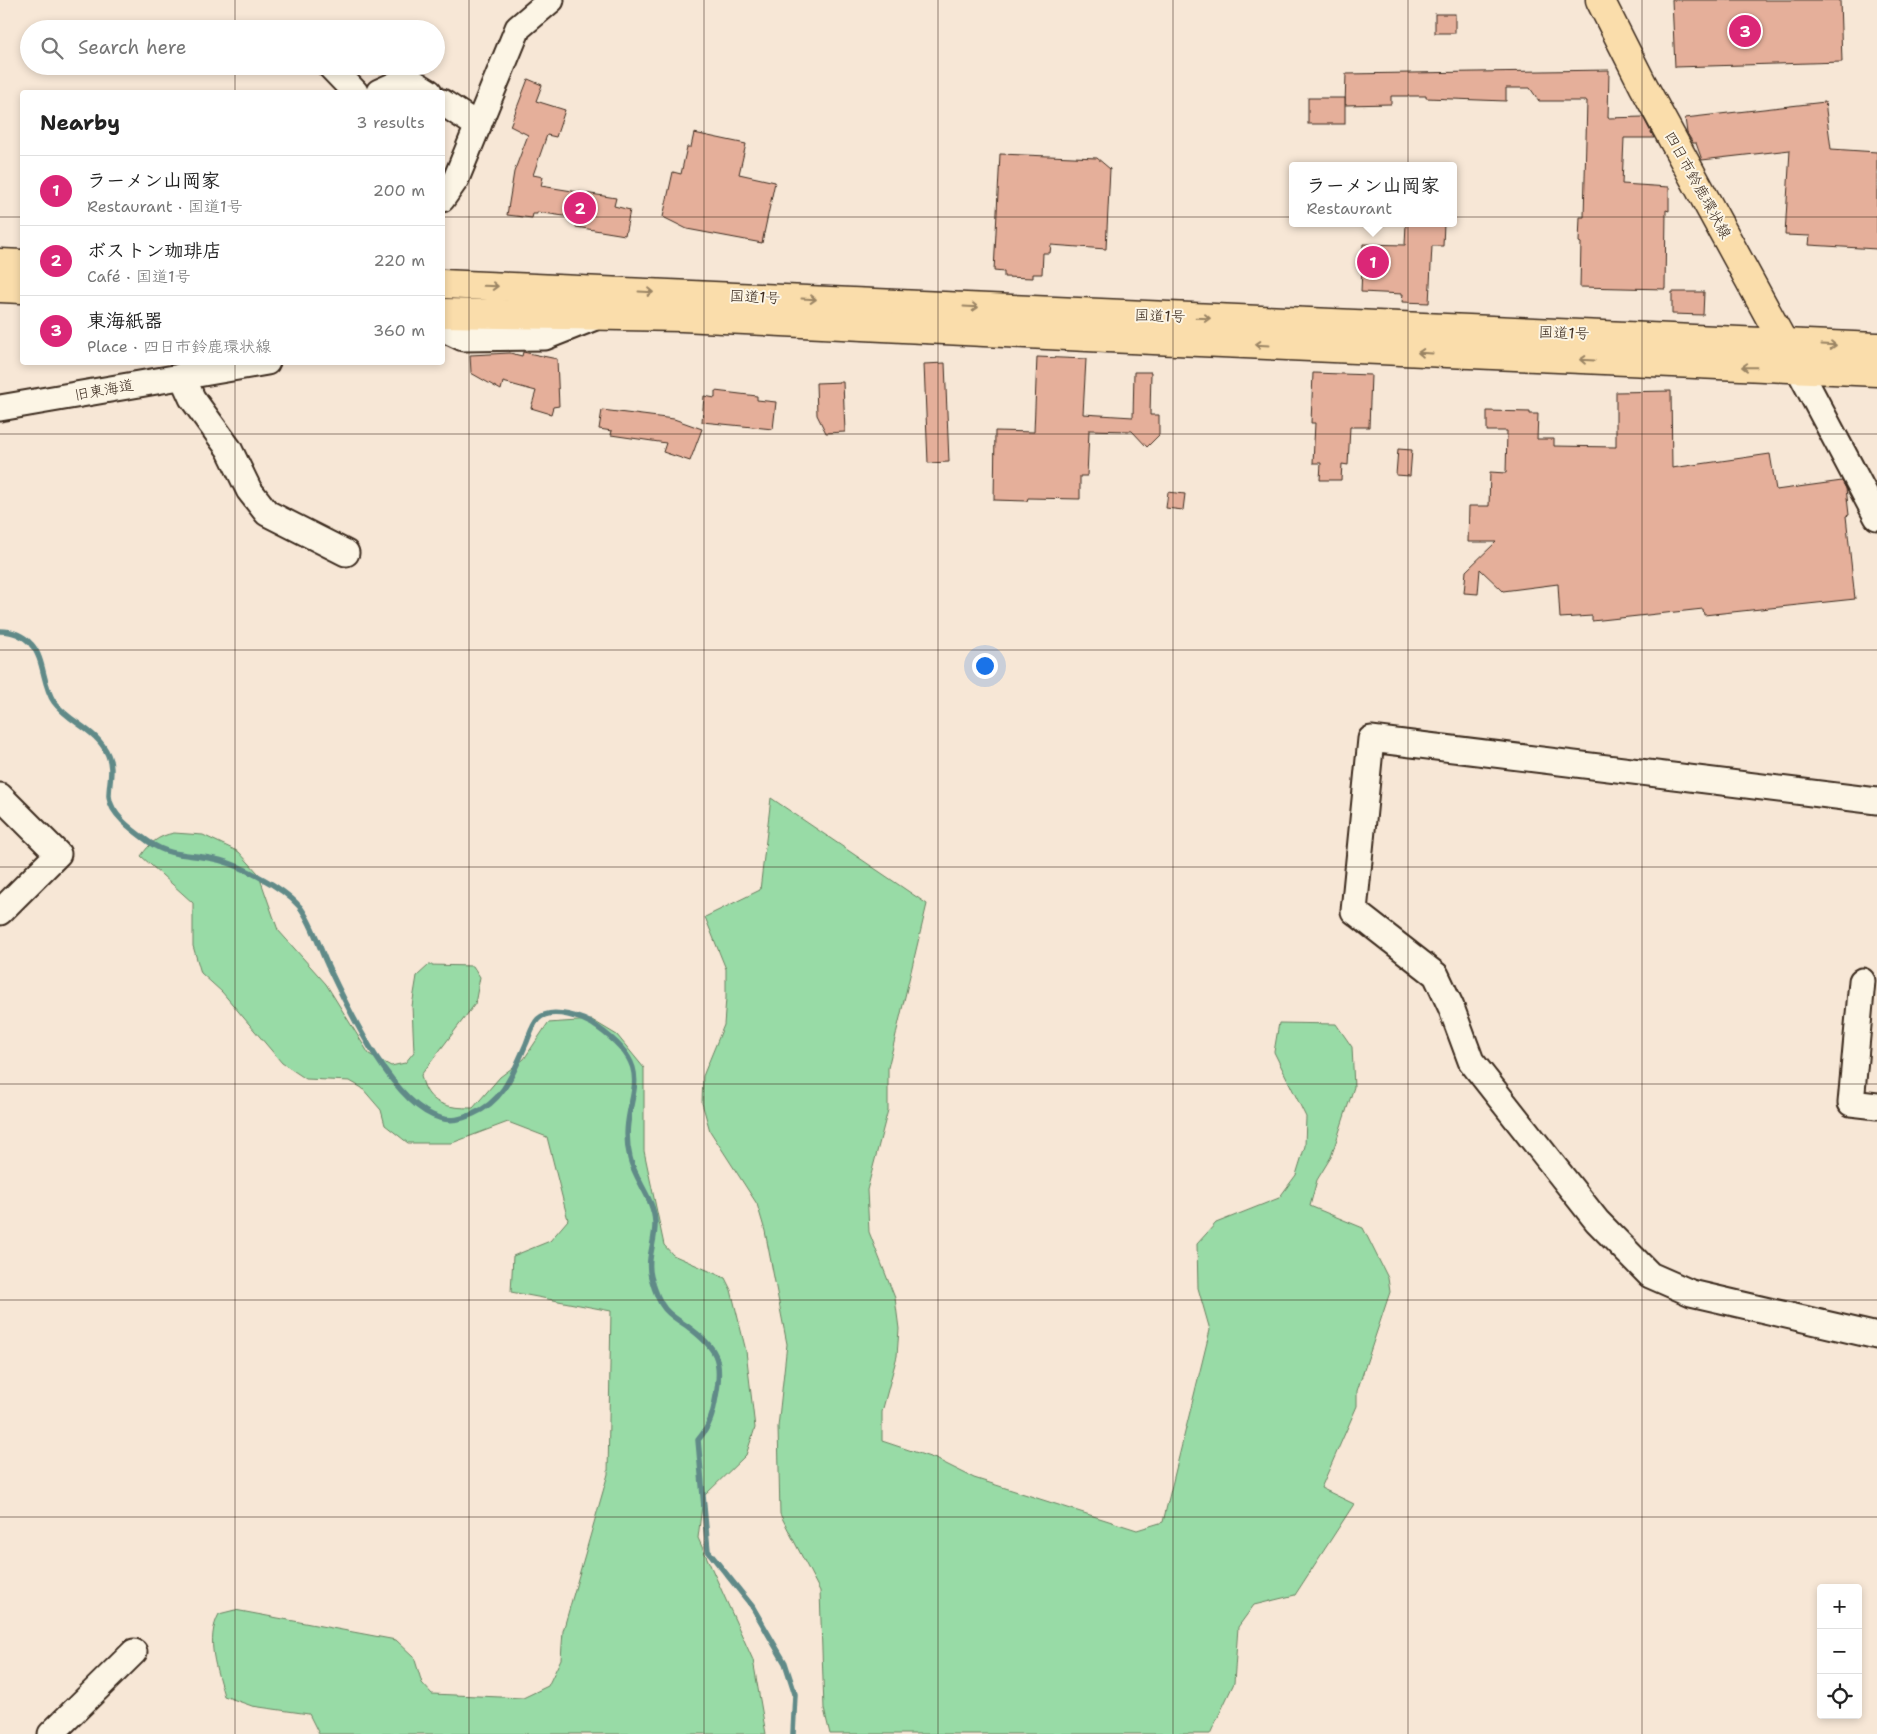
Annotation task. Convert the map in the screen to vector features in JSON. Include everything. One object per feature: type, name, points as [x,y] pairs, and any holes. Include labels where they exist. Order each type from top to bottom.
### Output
[{"type":"main road","name":"四日市鈴鹿環状線","points":[[1600,0],[1643,85],[1782,342],[1798,368]]},
{"type":"main road","points":[[0,264],[20,264]]},
{"type":"main road","name":"国道1号","points":[[445,284],[1019,322],[1460,342],[1782,342],[1877,347]]},
{"type":"main road","points":[[0,288],[20,289]]},
{"type":"main road","name":"国道1号","points":[[445,313],[1019,322]]},
{"type":"main road","name":"国道1号","points":[[1460,342],[1720,367],[1877,372]]},
{"type":"street","points":[[445,195],[456,179],[518,28],[551,0]]},
{"type":"street","points":[[339,75],[353,90]]},
{"type":"street","points":[[383,90],[408,79],[426,90]]},
{"type":"street","points":[[445,104],[478,126]]},
{"type":"street","points":[[445,329],[463,338],[544,337],[598,316]]},
{"type":"street","name":"旧東海道","points":[[0,408],[249,365]]},
{"type":"street","points":[[1798,368],[1877,518]]},
{"type":"street","points":[[182,376],[192,398],[229,449],[249,490],[267,513],[346,553]]},
{"type":"street","points":[[1877,801],[1371,739],[1354,911],[1436,975],[1451,1007],[1471,1061],[1597,1221],[1650,1275],[1691,1293],[1877,1336]]},
{"type":"street","points":[[0,796],[58,854],[0,912]]},
{"type":"street","points":[[1862,981],[1851,1103],[1877,1106]]},
{"type":"street","points":[[52,1734],[134,1652]]},
{"type":"green space","points":[[771,798],[927,904],[888,1068],[888,1110],[867,1190],[869,1232],[895,1298],[899,1329],[897,1356],[882,1412],[882,1441],[936,1459],[974,1478],[1137,1530],[1163,1522],[1210,1330],[1198,1288],[1197,1244],[1216,1223],[1279,1198],[1296,1175],[1305,1146],[1306,1117],[1274,1052],[1279,1023],[1336,1024],[1352,1047],[1354,1087],[1331,1157],[1317,1180],[1310,1206],[1363,1228],[1388,1278],[1390,1292],[1357,1391],[1357,1406],[1321,1488],[1354,1504],[1295,1595],[1254,1605],[1238,1627],[1234,1683],[1210,1734],[830,1734],[824,1709],[820,1591],[780,1514],[778,1427],[787,1344],[765,1231],[757,1204],[710,1131],[702,1103],[703,1076],[724,1025],[726,998],[726,969],[705,917],[760,890]]},
{"type":"green space","points":[[174,833],[203,835],[239,852],[258,873],[278,930],[326,984],[369,1054],[391,1066],[405,1063],[414,1052],[412,1006],[417,976],[429,965],[473,966],[480,977],[475,1004],[421,1075],[428,1093],[440,1103],[455,1107],[473,1108],[500,1077],[524,1059],[548,1023],[592,1020],[617,1035],[644,1068],[644,1151],[664,1245],[673,1255],[725,1278],[731,1290],[746,1351],[755,1428],[746,1455],[703,1497],[698,1538],[753,1660],[766,1734],[319,1734],[309,1714],[252,1706],[224,1696],[214,1655],[213,1634],[219,1614],[235,1610],[396,1640],[414,1657],[422,1683],[432,1694],[523,1698],[548,1686],[561,1659],[563,1631],[608,1474],[611,1311],[511,1292],[513,1256],[550,1241],[568,1220],[547,1137],[508,1122],[452,1143],[408,1143],[385,1125],[381,1110],[362,1088],[350,1081],[306,1079],[282,1063],[222,992],[201,973],[193,946],[193,903],[141,856],[155,841],[163,836]]},
{"type":"building","points":[[1672,0],[1840,0],[1842,62],[1675,67]]},
{"type":"building","points":[[1435,14],[1455,14],[1455,33],[1435,33]]},
{"type":"building","points":[[1609,70],[1608,118],[1643,117],[1654,138],[1624,138],[1622,184],[1669,187],[1669,211],[1666,210],[1665,289],[1580,287],[1581,243],[1579,242],[1580,217],[1584,217],[1587,101],[1539,101],[1530,88],[1506,88],[1506,101],[1426,98],[1426,96],[1391,96],[1391,104],[1345,105],[1346,74]]},
{"type":"building","points":[[528,79],[542,85],[536,101],[565,110],[556,137],[547,135],[533,175],[543,177],[541,186],[616,198],[614,206],[630,210],[625,235],[576,227],[577,218],[537,212],[537,214],[533,214],[532,218],[507,215],[514,172],[528,135],[510,126]]},
{"type":"building","points":[[1308,98],[1345,98],[1345,124],[1308,124]]},
{"type":"building","points":[[1825,102],[1831,149],[1877,152],[1877,249],[1809,245],[1810,236],[1785,235],[1790,150],[1702,160],[1696,143],[1693,143],[1687,133],[1685,118]]},
{"type":"building","points":[[694,133],[746,144],[739,174],[775,182],[762,243],[687,229],[663,217],[673,172],[681,174],[687,147],[691,147]]},
{"type":"building","points":[[1000,154],[1097,158],[1110,169],[1106,249],[1051,245],[1050,253],[1043,253],[1042,274],[1033,274],[1033,278],[1004,277],[1004,272],[994,271]]},
{"type":"building","points":[[1406,227],[1444,227],[1443,246],[1432,246],[1429,303],[1402,302],[1403,294],[1361,292],[1363,244],[1405,245]]},
{"type":"building","points":[[1672,292],[1704,292],[1703,315],[1672,314]]},
{"type":"building","points":[[523,352],[557,359],[559,406],[553,407],[551,414],[531,408],[536,391],[503,382],[501,390],[471,373],[470,355],[510,353],[522,356]]},
{"type":"building","points":[[1037,357],[1086,359],[1083,414],[1133,417],[1134,372],[1151,372],[1150,415],[1159,415],[1159,435],[1147,447],[1132,431],[1089,430],[1087,476],[1080,476],[1080,499],[1028,498],[1027,501],[994,500],[995,431],[1034,432]]},
{"type":"building","points":[[945,363],[949,462],[928,463],[924,364]]},
{"type":"building","points":[[1313,373],[1371,375],[1369,427],[1350,427],[1348,465],[1342,464],[1341,480],[1320,480],[1321,463],[1313,463],[1315,423],[1311,423]]},
{"type":"building","points":[[843,382],[845,432],[826,433],[817,415],[816,383]]},
{"type":"building","points":[[715,391],[757,396],[757,400],[776,402],[773,429],[702,422],[704,396],[715,398]]},
{"type":"building","points":[[1671,391],[1672,468],[1770,454],[1776,490],[1842,481],[1846,488],[1849,515],[1846,516],[1855,599],[1704,615],[1703,609],[1592,621],[1592,616],[1560,618],[1558,584],[1503,591],[1480,569],[1478,594],[1464,593],[1466,571],[1496,542],[1468,542],[1469,506],[1489,506],[1490,472],[1506,473],[1507,431],[1487,431],[1487,411],[1530,412],[1530,414],[1538,414],[1537,439],[1554,439],[1554,446],[1616,447],[1616,392]]},
{"type":"building","points":[[602,410],[674,419],[702,429],[690,461],[663,452],[666,443],[611,435],[612,431],[599,429]]},
{"type":"building","points":[[1398,449],[1412,450],[1410,476],[1396,475]]},
{"type":"building","points":[[1168,492],[1185,494],[1183,510],[1166,508]]},
{"type":"waterway","points":[[0,631],[17,634],[31,644],[39,657],[47,688],[54,702],[67,715],[90,732],[103,746],[111,765],[110,803],[124,822],[156,847],[178,854],[220,860],[258,876],[282,891],[300,907],[312,927],[346,1004],[373,1052],[388,1075],[422,1109],[440,1118],[453,1120],[473,1114],[493,1102],[506,1085],[517,1065],[532,1028],[538,1019],[544,1015],[559,1013],[585,1020],[618,1044],[630,1060],[634,1074],[634,1088],[628,1119],[627,1137],[632,1166],[648,1197],[654,1214],[655,1229],[650,1263],[652,1281],[658,1298],[665,1309],[705,1341],[711,1348],[718,1363],[719,1373],[714,1408],[708,1425],[698,1440],[708,1551],[752,1606],[785,1663],[795,1694],[793,1734]]},
{"type":"place","name":"東海紙器","points":[[1745,31]]},
{"type":"place","name":"ボストン珈琲店","points":[[580,208]]},
{"type":"place","name":"ラーメン山岡家","points":[[1373,262]]}]
